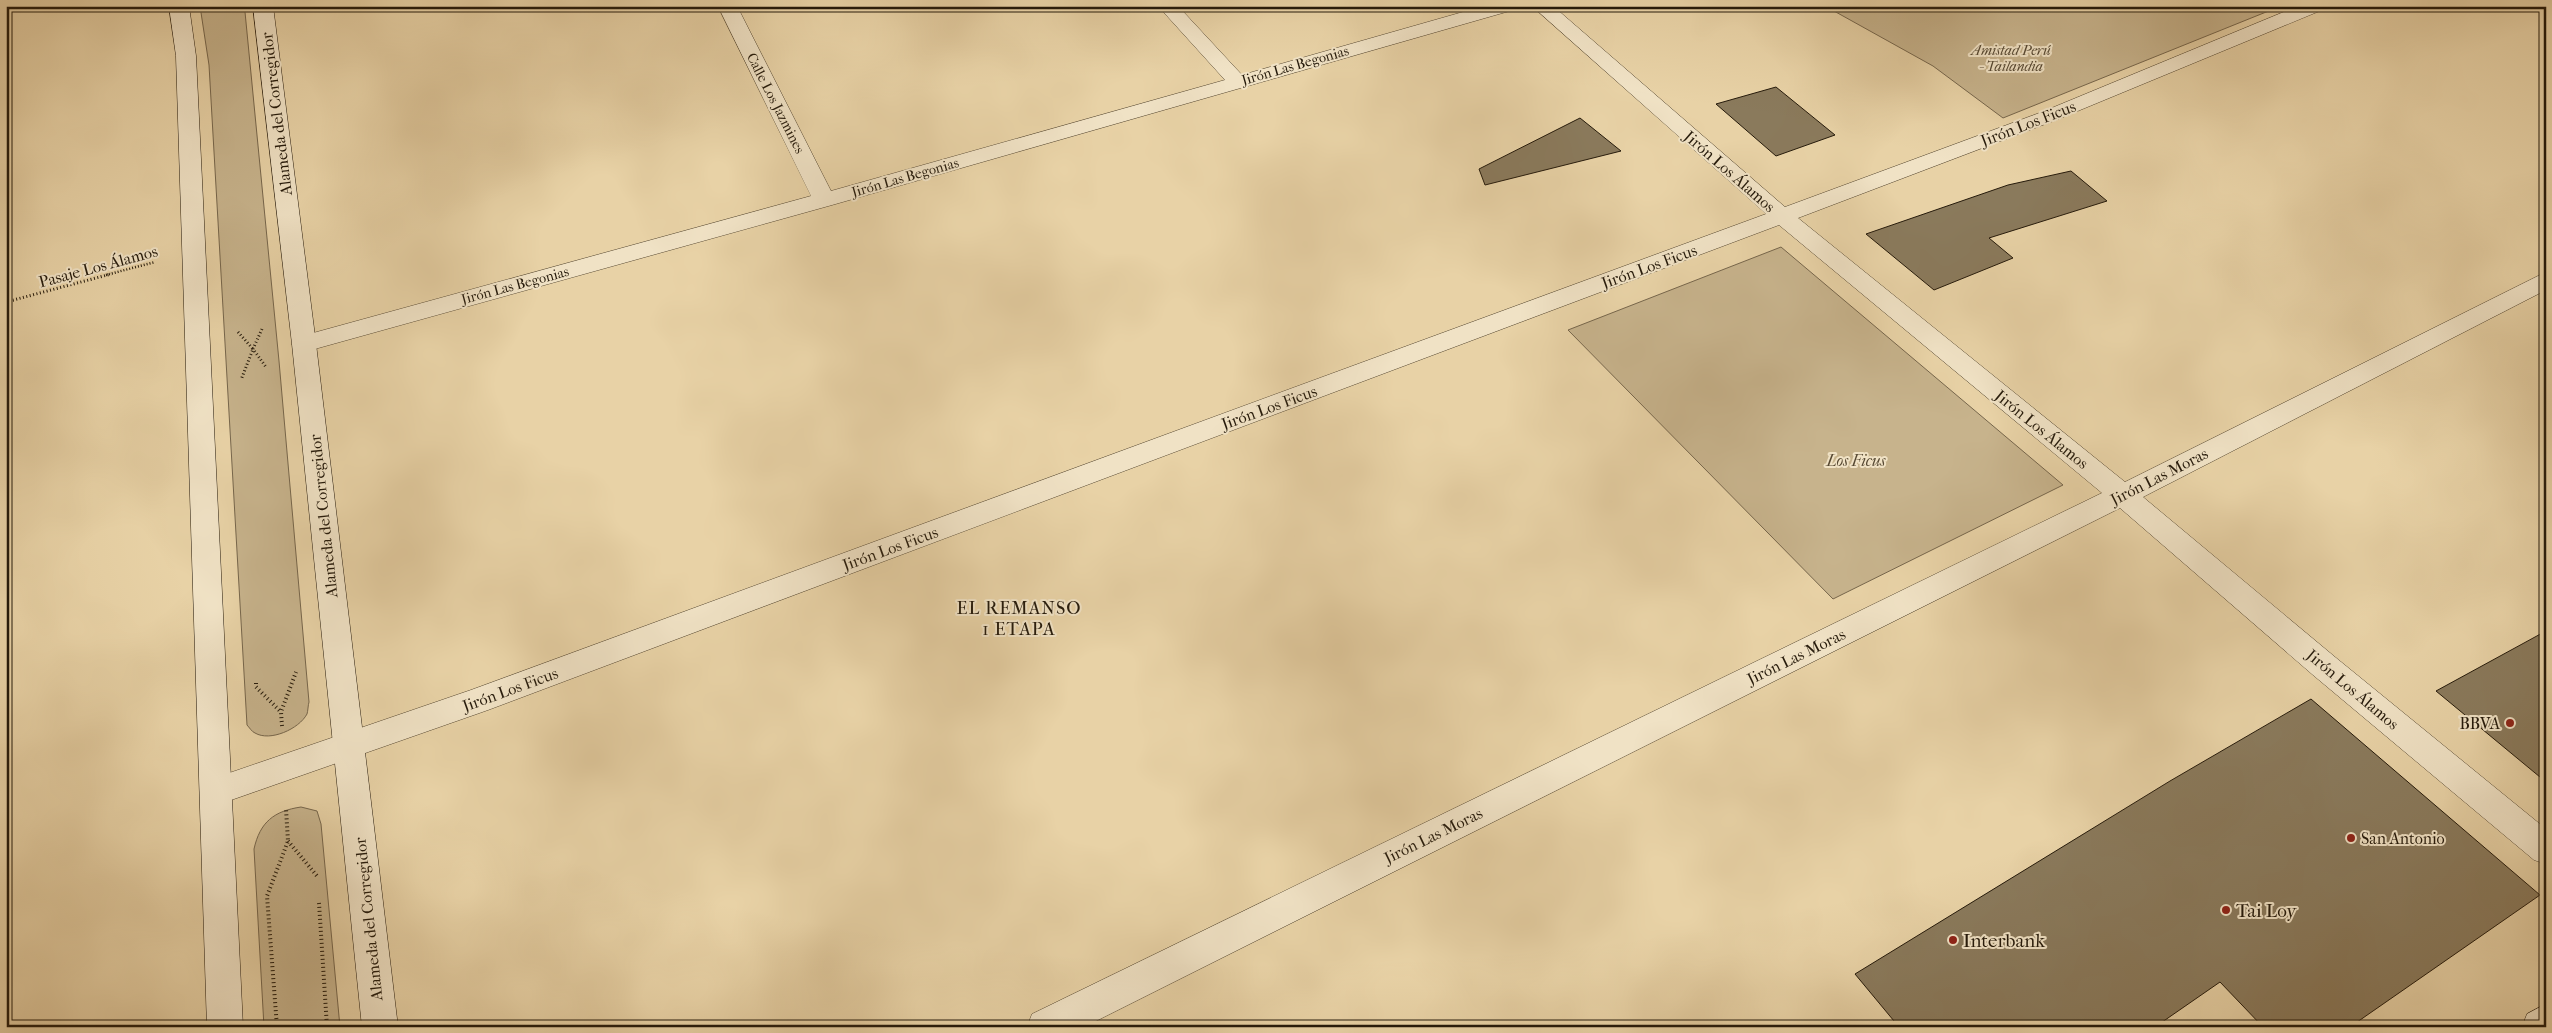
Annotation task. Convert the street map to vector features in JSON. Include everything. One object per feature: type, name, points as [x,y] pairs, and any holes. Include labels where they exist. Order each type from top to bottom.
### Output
[{"type":"street","points":[[179,6],[186,56],[195,251],[225,1027]]},
{"type":"street","name":"Alameda del Corregidor","points":[[263,6],[304,344],[380,1027]]},
{"type":"street","name":"Calle Los Jazmines","points":[[727,6],[824,200]]},
{"type":"street","points":[[1167,6],[1237,82]]},
{"type":"street","name":"Jirón Las Begonias","points":[[304,344],[824,200],[1506,6]]},
{"type":"street","name":"Jirón Los Álamos","points":[[1541,6],[1782,216],[2123,495],[2324,666],[2546,849]]},
{"type":"street","name":"Jirón Los Ficus","points":[[217,791],[496,694],[1782,216],[2049,116],[2315,6]]},
{"type":"street","name":"Jirón Las Moras","points":[[1045,1027],[2123,495],[2546,280]]},
{"type":"street","points":[[2540,1027],[2546,1022]]},
{"type":"path","name":"Pasaje Los Álamos","points":[[6,302],[195,251]]},
{"type":"path","points":[[277,1027],[267,896],[288,841],[317,874],[318,884]]},
{"type":"path","points":[[319,894],[327,1027]]},
{"type":"green space","points":[[200,6],[244,6],[279,361],[309,702],[307,714],[298,725],[276,735],[268,736],[254,732],[247,725],[209,65]]},
{"type":"green space","name":"Amistad Perú - Tailandia","points":[[1825,6],[2281,6],[2003,118],[1933,66]]},
{"type":"green space","name":"Los Ficus","points":[[1781,247],[2063,485],[1833,599],[1568,330]]},
{"type":"green space","points":[[301,807],[317,811],[321,824],[340,1027],[264,1027],[254,849],[260,832],[270,819],[283,811]]},
{"type":"building","points":[[1776,87],[1835,135],[1776,156],[1716,104]]},
{"type":"building","points":[[1580,118],[1621,151],[1485,185],[1479,169]]},
{"type":"building","points":[[2071,171],[2107,201],[1989,238],[2013,258],[1934,290],[1866,234],[2008,185]]},
{"type":"building","name":"BBVA","points":[[2546,631],[2546,782],[2436,691]]},
{"type":"building","points":[[2311,699],[2540,895],[2350,1027],[2263,1027],[2220,982],[2155,1027],[1899,1027],[1855,974],[2170,781]]},
{"type":"place","name":"BBVA","points":[[2510,723]]},
{"type":"place","name":"San Antonio","points":[[2351,838]]},
{"type":"place","name":"Tai Loy","points":[[2226,910]]},
{"type":"place","name":"Interbank","points":[[1953,940]]},
{"type":"district","name":"EL REMANSO 1 ETAPA","points":[[1019,618]]}]
